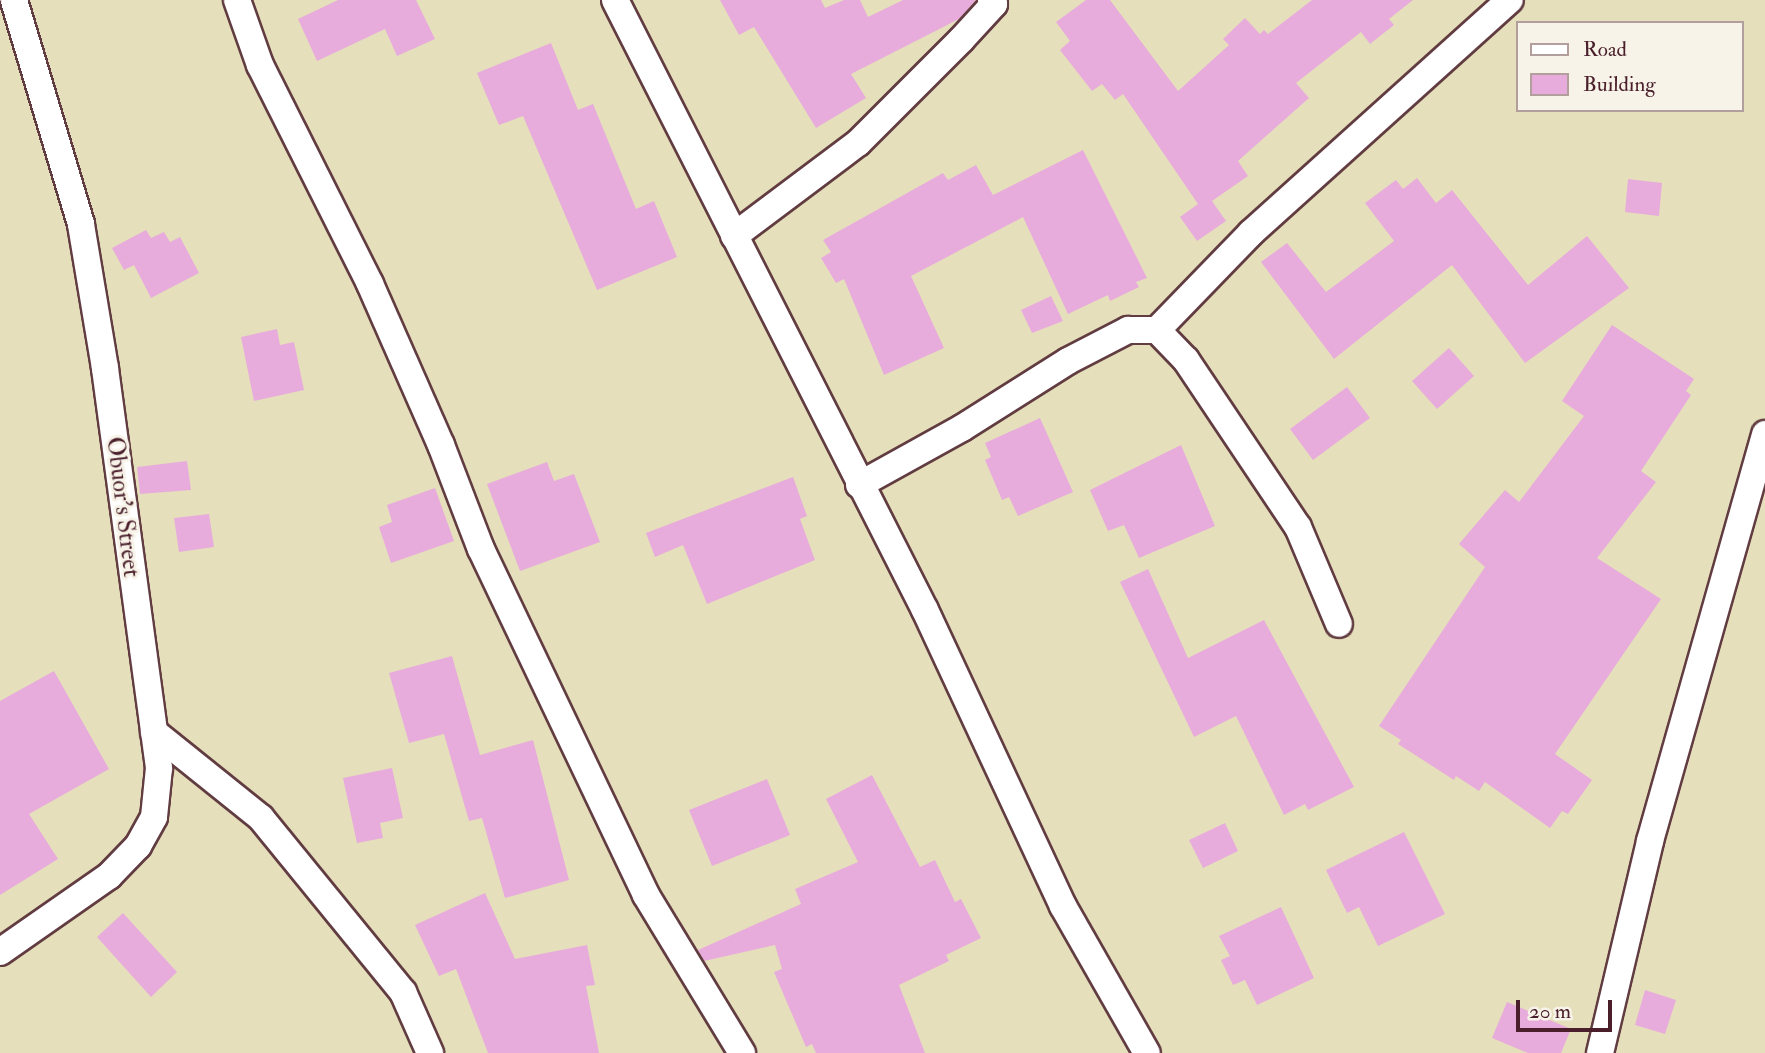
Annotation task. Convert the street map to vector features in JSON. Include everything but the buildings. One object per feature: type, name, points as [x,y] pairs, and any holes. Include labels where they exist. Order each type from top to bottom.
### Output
[{"type":"street","name":"Obuor’s Street","points":[[0,952],[109,876],[138,846],[154,817],[159,768],[105,368],[81,224],[14,0]]},
{"type":"street","points":[[237,0],[260,65],[370,284],[442,445],[481,549],[646,895],[741,1053]]},
{"type":"street","points":[[615,0],[859,485],[925,610],[1063,906],[1147,1053]]},
{"type":"street","points":[[859,485],[962,428],[1068,361],[1128,330],[1157,330],[1251,233],[1510,0]]},
{"type":"street","points":[[734,236],[858,143],[994,1]]},
{"type":"street","points":[[1157,330],[1186,360],[1298,527],[1339,624]]},
{"type":"street","points":[[1600,1053],[1650,841],[1765,434]]},
{"type":"street","points":[[154,732],[261,817],[403,992],[430,1053]]}]
